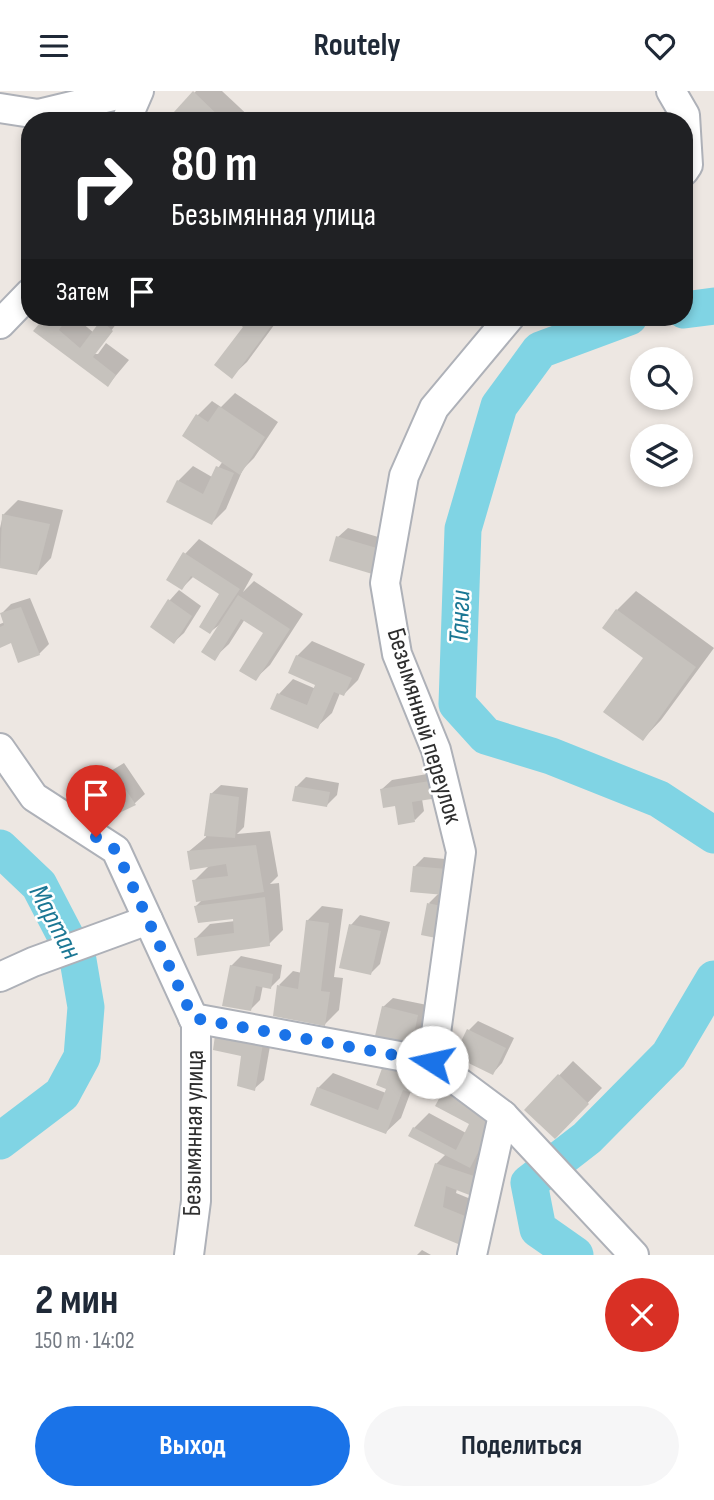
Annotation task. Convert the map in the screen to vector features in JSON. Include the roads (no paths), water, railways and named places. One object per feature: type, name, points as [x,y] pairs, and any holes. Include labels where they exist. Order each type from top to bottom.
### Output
[{"type":"street","points":[[47,112],[137,91]]},
{"type":"street","points":[[129,112],[137,91]]},
{"type":"street","points":[[671,91],[683,112]]},
{"type":"street","points":[[0,108],[25,112]]},
{"type":"street","points":[[0,324],[21,302]]},
{"type":"street","name":"Безымянный переулок","points":[[432,1062],[461,852],[436,750],[397,655],[384,583],[404,476],[434,408],[502,326]]},
{"type":"street","name":"Безымянная улица","points":[[0,748],[34,797],[116,850],[196,1024],[196,1201],[189,1255]]},
{"type":"street","points":[[0,977],[148,919]]},
{"type":"street","points":[[193,1018],[432,1062],[504,1115],[634,1255]]},
{"type":"street","points":[[472,1255],[504,1115]]},
{"type":"waterway","name":"Танги","points":[[693,309],[714,306]]},
{"type":"waterway","name":"Танги","points":[[605,326],[540,350],[499,406],[463,529],[457,704],[486,736],[551,756],[659,799],[714,835]]},
{"type":"waterway","name":"Мартан","points":[[0,848],[39,885],[78,960],[86,1007],[82,1057],[62,1094],[0,1141]]},
{"type":"waterway","name":"Танги","points":[[575,1255],[538,1229],[529,1183],[587,1138],[669,1055],[714,979]]}]
